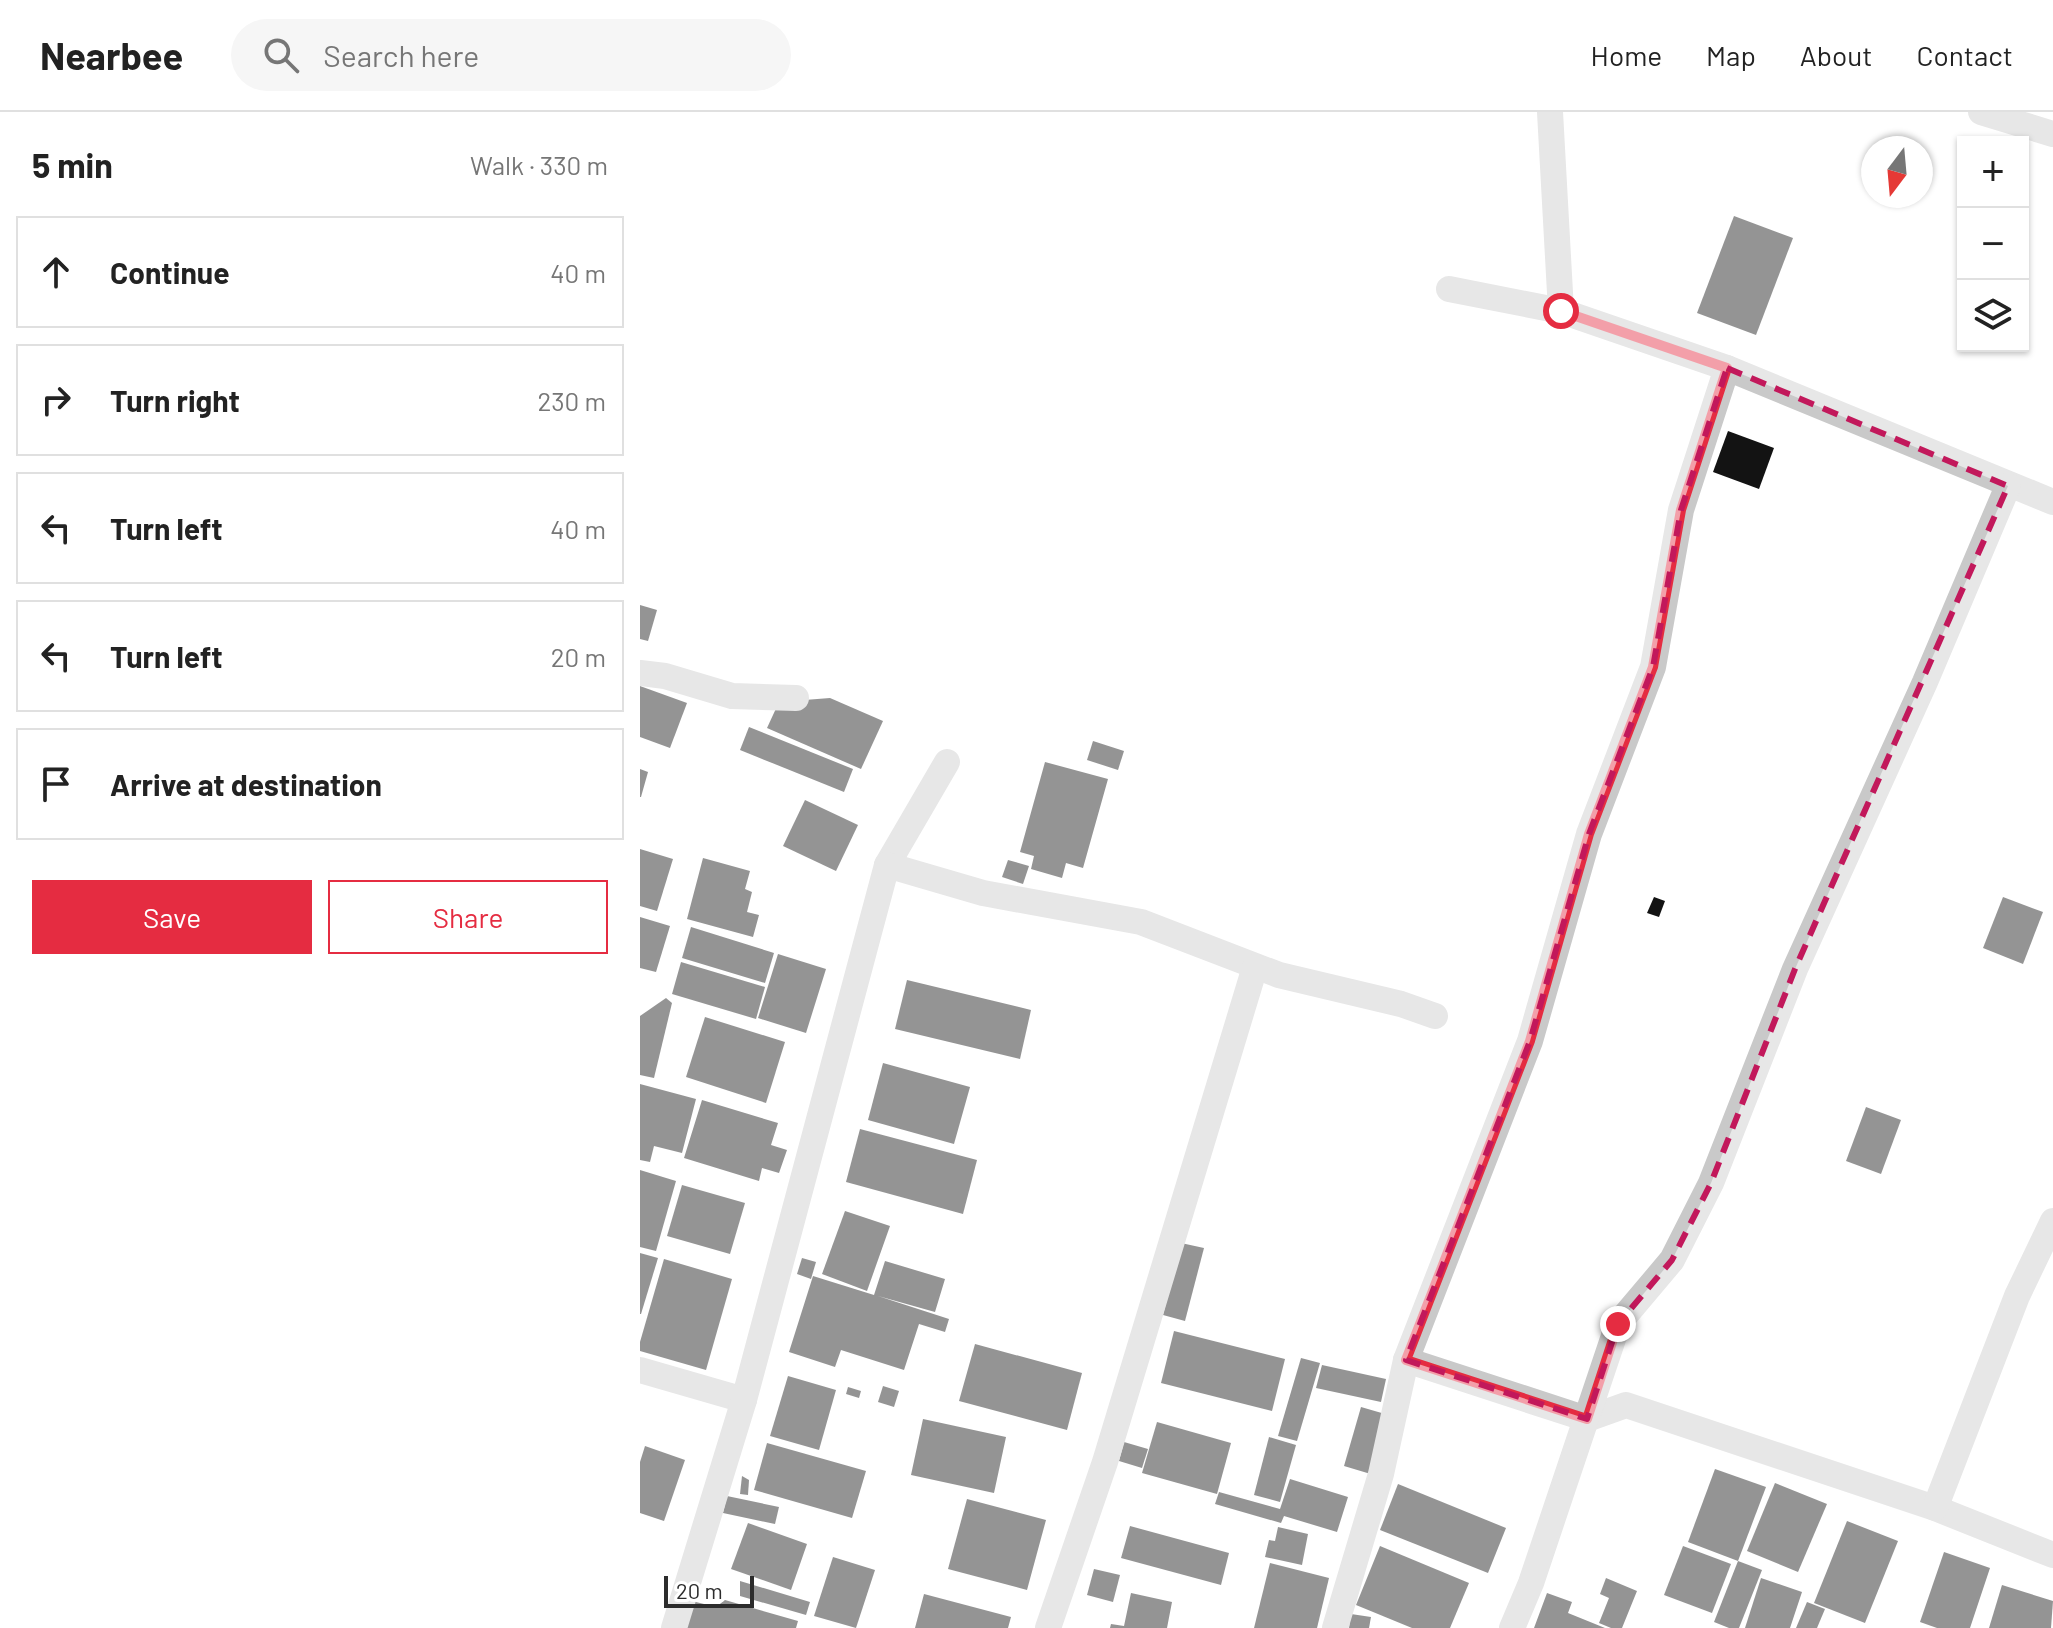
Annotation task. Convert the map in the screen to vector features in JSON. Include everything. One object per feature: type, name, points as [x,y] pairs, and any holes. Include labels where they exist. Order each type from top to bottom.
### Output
[{"type":"street","points":[[1550,112],[1561,311]]},
{"type":"street","points":[[1981,112],[2053,134]]},
{"type":"street","points":[[1449,289],[1561,311],[1727,368],[2053,502]]},
{"type":"street","points":[[1335,1628],[1381,1474],[1406,1360],[1530,1041],[1589,834],[1653,667],[1681,510],[1727,368]]},
{"type":"street","points":[[1512,1628],[1531,1583],[1618,1324],[1672,1260],[1711,1183],[1795,969],[1925,682],[2008,486]]},
{"type":"street","points":[[640,673],[665,676],[732,696],[796,698]]},
{"type":"street","points":[[674,1628],[744,1400],[887,865],[947,762]]},
{"type":"street","points":[[887,865],[983,893],[1141,922],[1279,975],[1401,1004],[1435,1016]]},
{"type":"street","points":[[1048,1628],[1105,1462],[1255,967]]},
{"type":"street","points":[[1935,1508],[2017,1296],[2053,1221]]},
{"type":"street","points":[[1406,1360],[1587,1419],[1626,1405],[1935,1508],[2053,1555]]},
{"type":"street","points":[[640,1370],[744,1400]]},
{"type":"highlighted area","points":[[1727,368],[2008,486],[1795,969],[1711,1183],[1672,1260],[1618,1324],[1587,1419],[1406,1360],[1530,1041],[1589,834],[1653,667],[1681,510]]},
{"type":"building","points":[[1734,216],[1793,238],[1756,335],[1697,313]]},
{"type":"building","points":[[1728,431],[1774,448],[1759,489],[1713,472]]},
{"type":"building","points":[[640,605],[657,610],[648,641],[640,639]]},
{"type":"building","points":[[640,686],[687,703],[670,748],[640,737]]},
{"type":"building","points":[[830,698],[883,721],[861,769],[767,728],[779,702]]},
{"type":"building","points":[[749,727],[853,769],[844,792],[740,750]]},
{"type":"building","points":[[1093,741],[1124,751],[1118,770],[1087,760]]},
{"type":"building","points":[[1045,762],[1108,779],[1083,868],[1066,863],[1062,878],[1031,869],[1034,856],[1020,852]]},
{"type":"building","points":[[640,769],[648,772],[641,797],[640,797]]},
{"type":"building","points":[[805,800],[858,825],[836,871],[783,846]]},
{"type":"building","points":[[640,849],[673,859],[657,911],[640,906]]},
{"type":"building","points":[[703,858],[750,871],[745,889],[752,892],[747,912],[759,915],[753,937],[687,919]]},
{"type":"building","points":[[1008,860],[1029,866],[1023,884],[1002,877]]},
{"type":"building","points":[[1654,897],[1665,901],[1659,917],[1647,913]]},
{"type":"building","points":[[2003,897],[2043,912],[2023,964],[1983,948]]},
{"type":"building","points":[[640,917],[670,926],[656,972],[640,968]]},
{"type":"building","points":[[691,927],[774,953],[765,983],[682,958]]},
{"type":"building","points":[[778,954],[826,969],[806,1033],[758,1018]]},
{"type":"building","points":[[681,962],[765,987],[756,1019],[672,994]]},
{"type":"building","points":[[907,980],[1031,1010],[1020,1059],[895,1029]]},
{"type":"building","points":[[666,998],[672,1003],[654,1078],[640,1075],[640,1016]]},
{"type":"building","points":[[705,1017],[785,1042],[766,1103],[686,1077]]},
{"type":"building","points":[[883,1063],[970,1087],[954,1144],[868,1120]]},
{"type":"building","points":[[640,1084],[696,1099],[682,1153],[654,1146],[650,1162],[640,1160]]},
{"type":"building","points":[[702,1100],[778,1123],[771,1145],[787,1150],[779,1173],[762,1168],[759,1181],[684,1158]]},
{"type":"building","points":[[1866,1107],[1901,1120],[1881,1174],[1846,1161]]},
{"type":"building","points":[[860,1129],[977,1160],[963,1214],[846,1182]]},
{"type":"building","points":[[640,1170],[676,1181],[656,1251],[640,1247]]},
{"type":"building","points":[[682,1185],[745,1203],[730,1254],[667,1236]]},
{"type":"building","points":[[845,1211],[890,1226],[867,1291],[822,1274]]},
{"type":"building","points":[[1181,1243],[1204,1248],[1185,1321],[1163,1315]]},
{"type":"building","points":[[640,1253],[658,1258],[641,1314],[640,1314]]},
{"type":"building","points":[[802,1258],[816,1262],[811,1279],[797,1274]]},
{"type":"building","points":[[664,1259],[732,1279],[706,1370],[640,1351]]},
{"type":"building","points":[[885,1261],[945,1279],[935,1312],[878,1296],[949,1319],[945,1332],[919,1324],[904,1370],[841,1350],[835,1367],[789,1352],[813,1276],[874,1295]]},
{"type":"building","points":[[1174,1331],[1285,1359],[1272,1411],[1161,1383]]},
{"type":"building","points":[[975,1344],[1082,1373],[1067,1430],[959,1401]]},
{"type":"building","points":[[1301,1358],[1320,1363],[1297,1441],[1278,1436]]},
{"type":"building","points":[[1322,1365],[1386,1379],[1381,1402],[1316,1388]]},
{"type":"building","points":[[788,1376],[836,1390],[819,1450],[770,1436]]},
{"type":"building","points":[[883,1386],[899,1391],[894,1407],[878,1402]]},
{"type":"building","points":[[848,1387],[861,1391],[859,1398],[846,1394]]},
{"type":"building","points":[[1361,1407],[1392,1416],[1374,1475],[1344,1466]]},
{"type":"building","points":[[923,1419],[1006,1437],[994,1493],[911,1475]]},
{"type":"building","points":[[1157,1422],[1231,1443],[1217,1494],[1142,1473]]},
{"type":"building","points":[[1269,1437],[1296,1445],[1280,1502],[1254,1495]]},
{"type":"building","points":[[1124,1442],[1148,1449],[1142,1468],[1119,1461]]},
{"type":"building","points":[[767,1443],[866,1471],[852,1518],[754,1490]]},
{"type":"building","points":[[645,1446],[685,1460],[664,1521],[640,1513],[640,1462]]},
{"type":"building","points":[[1715,1469],[1766,1487],[1738,1561],[1688,1542]]},
{"type":"building","points":[[742,1476],[749,1480],[748,1495],[740,1494]]},
{"type":"building","points":[[1290,1479],[1348,1497],[1337,1532],[1284,1516],[1281,1523],[1215,1504],[1219,1492],[1280,1509]]},
{"type":"building","points":[[1775,1483],[1827,1504],[1798,1572],[1747,1551]]},
{"type":"building","points":[[1398,1484],[1506,1528],[1488,1573],[1380,1530]]},
{"type":"building","points":[[727,1496],[779,1507],[775,1524],[723,1513]]},
{"type":"building","points":[[967,1499],[1046,1520],[1027,1590],[948,1569]]},
{"type":"building","points":[[1847,1521],[1898,1541],[1865,1623],[1814,1603]]},
{"type":"building","points":[[748,1523],[807,1544],[791,1590],[731,1569]]},
{"type":"building","points":[[1130,1526],[1229,1553],[1221,1585],[1121,1558]]},
{"type":"building","points":[[1278,1527],[1308,1534],[1302,1565],[1265,1557],[1269,1540],[1275,1541]]},
{"type":"building","points":[[1380,1546],[1469,1583],[1450,1628],[1412,1628],[1356,1605]]},
{"type":"building","points":[[1683,1546],[1731,1564],[1712,1613],[1664,1595]]},
{"type":"building","points":[[1944,1552],[1990,1568],[1970,1628],[1937,1628],[1920,1622]]},
{"type":"building","points":[[833,1557],[875,1570],[856,1628],[814,1616]]},
{"type":"building","points":[[1738,1561],[1762,1570],[1739,1628],[1729,1628],[1714,1622]]},
{"type":"building","points":[[1270,1563],[1329,1578],[1317,1628],[1254,1628]]},
{"type":"building","points":[[1094,1569],[1120,1575],[1113,1602],[1087,1595]]},
{"type":"building","points":[[1606,1578],[1637,1591],[1622,1628],[1599,1623],[1609,1598],[1600,1594]]},
{"type":"building","points":[[1761,1578],[1802,1592],[1790,1628],[1745,1628]]},
{"type":"building","points":[[740,1581],[810,1602],[806,1615],[740,1596]]},
{"type":"building","points":[[2002,1585],[2053,1601],[2051,1628],[1989,1628]]},
{"type":"building","points":[[1131,1593],[1172,1602],[1167,1628],[1110,1628],[1111,1624],[1124,1626]]},
{"type":"building","points":[[1547,1593],[1572,1602],[1568,1613],[1605,1628],[1534,1628]]},
{"type":"building","points":[[924,1594],[1011,1617],[1008,1628],[915,1628]]},
{"type":"building","points":[[725,1600],[798,1621],[796,1628],[685,1628],[692,1601],[716,1607]]},
{"type":"building","points":[[1807,1602],[1825,1609],[1817,1628],[1796,1628]]},
{"type":"building","points":[[1351,1614],[1371,1617],[1369,1628],[1349,1628]]},
{"type":"route","points":[[1561,311],[1727,368],[1681,510],[1653,667],[1589,834],[1530,1041],[1406,1360],[1587,1419],[1618,1324]]}]
